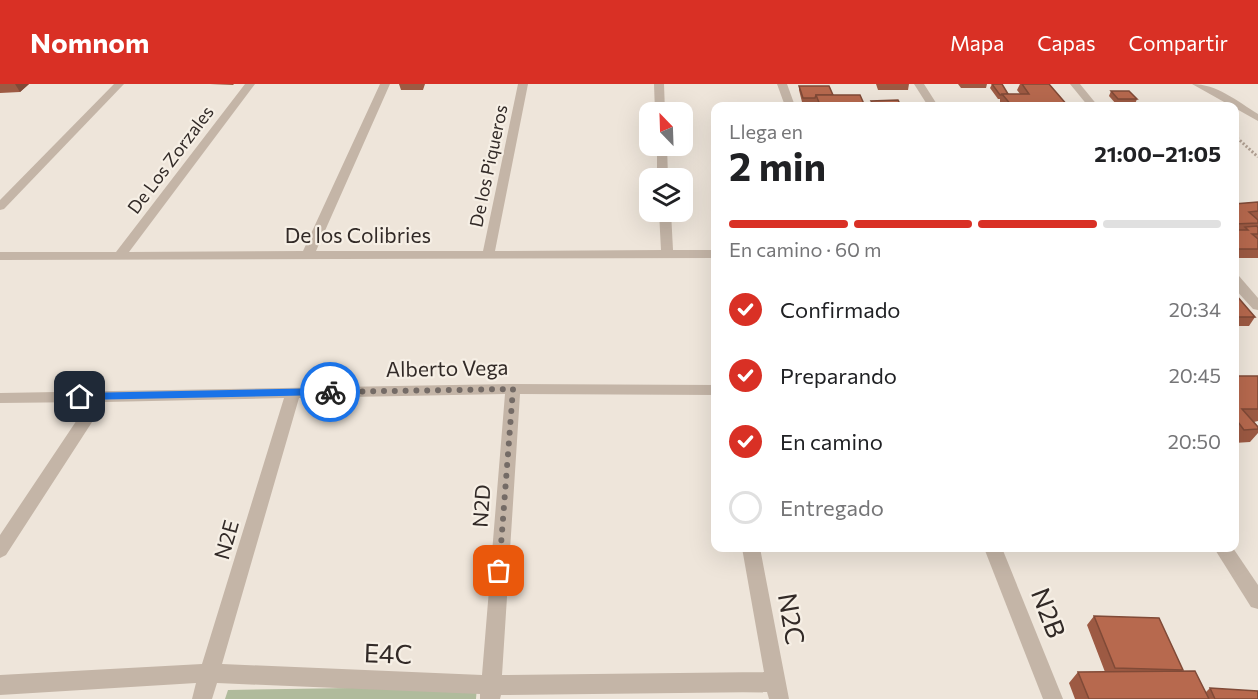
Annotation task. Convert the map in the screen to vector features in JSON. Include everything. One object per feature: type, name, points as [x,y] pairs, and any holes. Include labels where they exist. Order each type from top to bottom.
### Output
[{"type":"street","points":[[0,207],[119,84]]},
{"type":"street","name":"De Los Zorzales","points":[[119,256],[250,84]]},
{"type":"street","points":[[308,255],[385,84]]},
{"type":"street","name":"De los Piqueros","points":[[488,255],[523,84]]},
{"type":"street","points":[[659,84],[660,102]]},
{"type":"street","points":[[782,84],[789,102]]},
{"type":"street","points":[[919,84],[930,102]]},
{"type":"street","points":[[1074,84],[1090,102]]},
{"type":"street","points":[[1197,84],[1233,102]]},
{"type":"street","points":[[1239,106],[1258,118]]},
{"type":"street","points":[[665,222],[667,254]]},
{"type":"street","name":"De los Colibries","points":[[1,258],[711,254]]},
{"type":"street","points":[[1239,285],[1258,306]]},
{"type":"street","name":"Alberto Vega","points":[[0,398],[513,389],[711,390]]},
{"type":"street","name":"N2D","points":[[490,692],[513,389]]},
{"type":"street","name":"N2E","points":[[202,699],[212,673],[294,392]]},
{"type":"street","points":[[0,550],[100,397]]},
{"type":"street","name":"N2C","points":[[752,552],[777,690]]},
{"type":"street","name":"N2B","points":[[995,552],[1053,699]]},
{"type":"street","points":[[1226,552],[1258,602]]},
{"type":"street","name":"E4C","points":[[0,686],[212,673],[490,692],[777,690]]},
{"type":"path","points":[[1239,140],[1258,158]]},
{"type":"green space","points":[[477,686],[476,699],[225,699],[228,690]]},
{"type":"building","points":[[992,84],[1002,84],[1008,94],[1000,95]]},
{"type":"building","points":[[1022,84],[1049,84],[1065,102],[1009,102],[1002,94],[1029,94]]},
{"type":"building","points":[[799,86],[829,86],[833,95],[803,98]]},
{"type":"building","points":[[1111,91],[1129,91],[1137,99],[1118,99]]},
{"type":"building","points":[[816,95],[860,95],[863,102],[819,102]]},
{"type":"building","points":[[898,100],[899,102],[872,102]]},
{"type":"building","points":[[1258,202],[1258,211],[1249,212],[1258,220],[1258,223],[1239,224],[1239,204]]},
{"type":"building","points":[[1257,226],[1258,234],[1252,234],[1258,239],[1258,249],[1239,249],[1239,230],[1248,230],[1245,227]]},
{"type":"building","points":[[1239,298],[1255,317],[1239,317]]},
{"type":"building","points":[[1239,376],[1258,376],[1258,409],[1242,409],[1258,429],[1244,430],[1239,423]]},
{"type":"building","points":[[1094,616],[1159,618],[1183,670],[1115,668]]},
{"type":"building","points":[[1195,671],[1209,699],[1089,699],[1078,672]]},
{"type":"building","points":[[1210,688],[1258,691],[1258,699],[1215,699]]},
{"type":"way so far","points":[[330,392],[513,389],[499,571]]},
{"type":"route","points":[[80,397],[330,392]]}]
